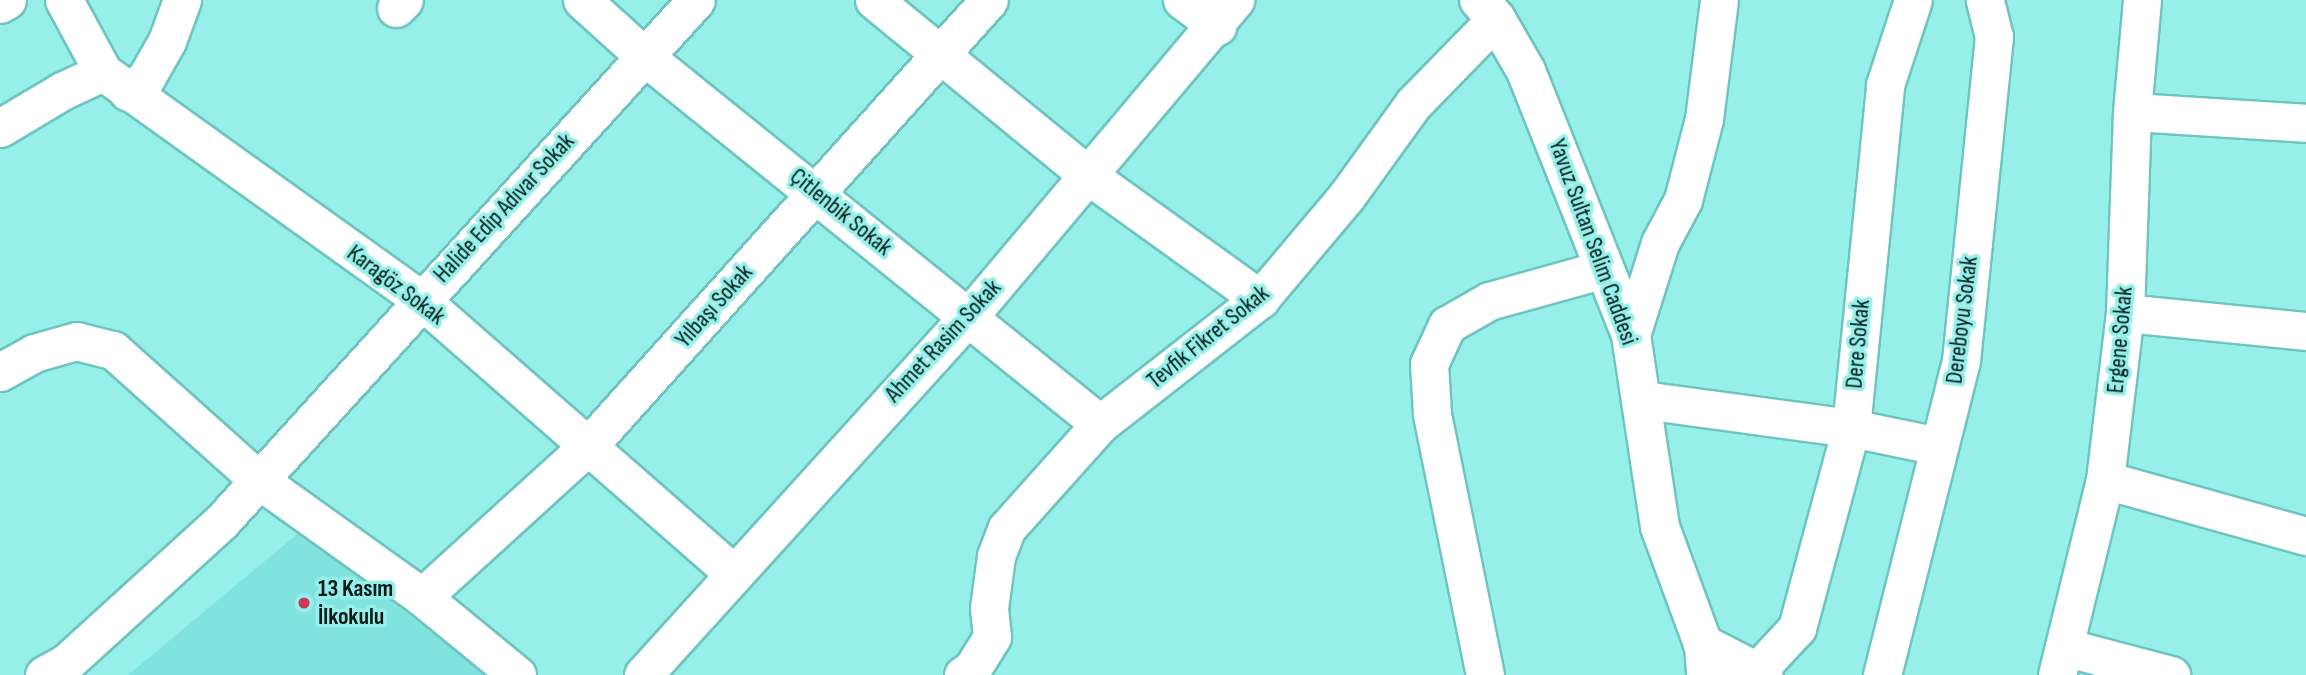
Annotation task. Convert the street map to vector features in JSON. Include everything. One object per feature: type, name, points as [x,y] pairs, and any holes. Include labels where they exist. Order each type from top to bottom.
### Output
[{"type":"street","points":[[0,4],[6,0]]},
{"type":"street","name":"Karagöz Sokak","points":[[64,0],[116,82],[420,299],[733,573]]},
{"type":"street","points":[[0,128],[62,90],[146,78],[167,41],[182,0]]},
{"type":"street","name":"Çitlenbik Sokak","points":[[582,0],[644,56],[817,192],[1100,424]]},
{"type":"street","name":"Halide Edip Adıvar Sokak","points":[[61,671],[222,521],[256,478],[696,0]]},
{"type":"street","points":[[874,0],[1089,176],[1260,299]]},
{"type":"street","name":"Yılbaşı Sokak","points":[[422,597],[589,445],[989,0]]},
{"type":"street","points":[[1182,0],[1226,13]]},
{"type":"street","points":[[1631,335],[1660,243],[1683,200],[1704,119],[1719,0]]},
{"type":"street","name":"Dere Sokak","points":[[1760,673],[1797,628],[1851,428],[1885,85],[1913,0]]},
{"type":"street","name":"Dereboyu Sokak","points":[[1882,675],[1961,361],[1994,37],[1985,0]]},
{"type":"street","name":"Ergene Sokak","points":[[2061,661],[2105,480],[2125,313],[2132,112],[2142,0]]},
{"type":"street","name":"Yavuz Sultan Selim Caddesi","points":[[1487,9],[1526,71],[1631,335],[1643,400],[1660,527],[1704,660],[1760,673]]},
{"type":"street","name":"Tevfik Fikret Sokak","points":[[963,675],[972,669],[992,637],[989,608],[996,556],[1007,528],[1100,424],[1260,299],[1346,197],[1413,104],[1487,9]]},
{"type":"street","name":"Ahmet Rasim Sokak","points":[[643,675],[733,573],[970,316],[1226,13]]},
{"type":"street","points":[[2132,112],[2306,123]]},
{"type":"street","points":[[1485,675],[1432,414],[1429,364],[1447,325],[1489,302],[1604,269]]},
{"type":"street","points":[[2125,313],[2306,331]]},
{"type":"street","points":[[0,372],[34,353],[76,341],[113,350],[256,478],[422,597],[517,675]]},
{"type":"street","points":[[1643,400],[1851,428],[1939,446]]},
{"type":"street","points":[[2105,480],[2306,536]]},
{"type":"street","points":[[2061,661],[2171,675]]},
{"type":"shaded area","name":"13 Kasım İlkokulu","points":[[302,530],[485,675],[128,675]]},
{"type":"place","name":"13 Kasım İlkokulu","points":[[304,603]]}]
